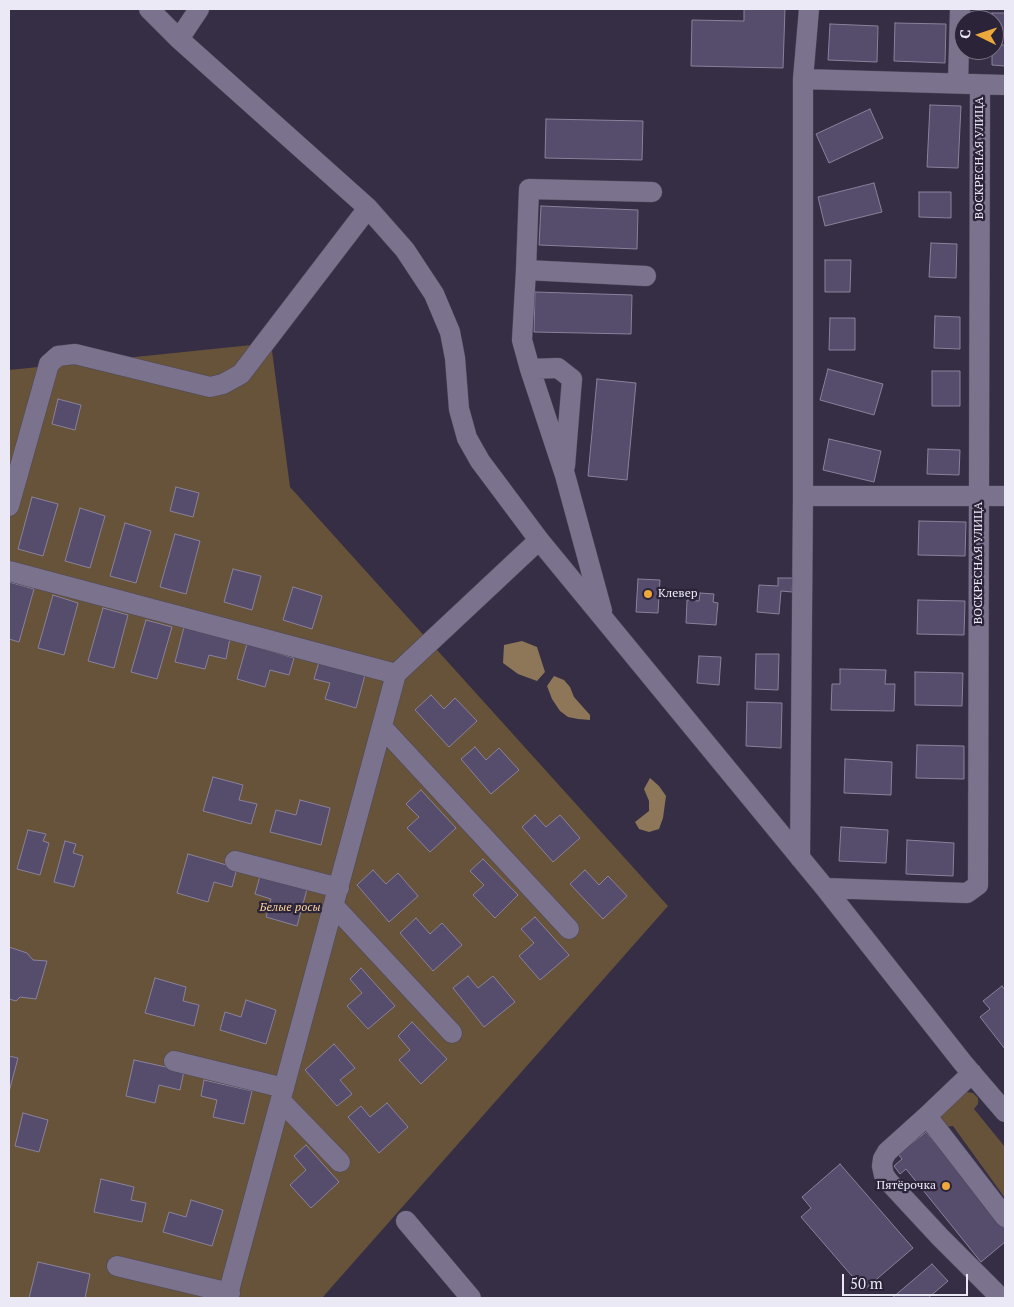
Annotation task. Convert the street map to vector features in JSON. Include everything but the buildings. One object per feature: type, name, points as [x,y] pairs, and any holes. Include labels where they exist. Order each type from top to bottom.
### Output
[{"type":"street","points":[[149,9],[179,39],[368,208],[406,250],[434,294],[450,332],[459,409],[467,438],[480,461],[539,540],[825,888],[909,995],[1005,1112]]},
{"type":"street","points":[[179,39],[199,9]]},
{"type":"street","points":[[800,858],[803,496],[803,79],[808,9]]},
{"type":"street","points":[[958,83],[960,9]]},
{"type":"street","points":[[803,79],[1005,85]]},
{"type":"street","name":"ВОСКРЕСНАЯ УЛИЦА","points":[[825,888],[966,893],[978,885],[980,85]]},
{"type":"street","points":[[604,618],[565,476],[522,340],[529,189],[652,192]]},
{"type":"street","points":[[9,506],[49,364],[58,356],[75,354],[210,387],[223,384],[241,374],[368,208]]},
{"type":"street","points":[[526,270],[646,276]]},
{"type":"street","points":[[530,369],[558,368],[572,379],[565,476]]},
{"type":"street","points":[[803,496],[1005,496]]},
{"type":"street","points":[[117,1266],[228,1296],[396,674],[539,540]]},
{"type":"street","points":[[9,571],[396,674]]},
{"type":"street","points":[[382,727],[569,929]]},
{"type":"street","points":[[235,861],[336,897],[452,1033]]},
{"type":"street","points":[[174,1061],[283,1095],[340,1162]]},
{"type":"street","points":[[972,1072],[887,1152],[882,1166],[884,1175],[940,1237],[997,1292]]},
{"type":"street","points":[[927,1116],[1005,1216]]},
{"type":"street","points":[[406,1221],[471,1298]]},
{"type":"green space","name":"Белые росы","points":[[271,343],[290,487],[668,906],[322,1298],[9,1298],[9,370]]},
{"type":"green space","points":[[966,1092],[973,1093],[978,1098],[978,1104],[974,1109],[1005,1147],[1005,1198],[953,1126],[944,1127],[937,1113]]},
{"type":"shaded area","points":[[522,641],[537,647],[545,672],[537,681],[518,674],[503,663],[504,645]]},
{"type":"shaded area","points":[[554,676],[564,680],[570,687],[574,697],[590,715],[590,720],[568,717],[560,711],[552,699],[547,686]]},
{"type":"shaded area","points":[[650,778],[666,796],[663,818],[659,829],[649,832],[639,829],[635,822],[649,811],[649,801],[644,789]]},
{"type":"place","name":"Клевер","points":[[648,594]]},
{"type":"place","name":"Пятёрочка","points":[[946,1186]]}]
